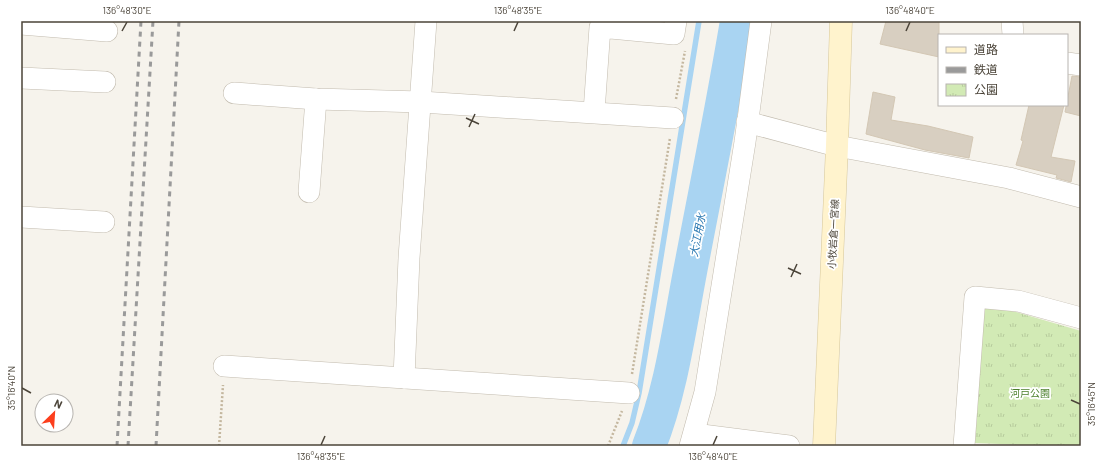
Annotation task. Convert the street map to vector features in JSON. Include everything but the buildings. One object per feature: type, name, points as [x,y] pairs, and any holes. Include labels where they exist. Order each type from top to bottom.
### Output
[{"type":"main road","name":"小牧岩倉一宮線","points":[[824,446],[841,21]]},
{"type":"street","points":[[404,378],[409,258],[426,21]]},
{"type":"street","points":[[594,112],[600,27],[674,34],[676,21]]},
{"type":"street","points":[[761,21],[747,122],[705,392],[692,440],[789,446]]},
{"type":"street","points":[[1012,21],[1013,34]]},
{"type":"street","points":[[21,24],[107,31]]},
{"type":"street","points":[[1068,63],[1081,65]]},
{"type":"street","points":[[21,78],[105,82]]},
{"type":"street","points":[[234,93],[316,99],[421,102],[673,118]]},
{"type":"street","points":[[309,192],[316,99]]},
{"type":"street","points":[[747,122],[837,146],[1009,178],[1081,197]]},
{"type":"street","points":[[21,217],[104,222]]},
{"type":"street","points":[[964,446],[975,297],[1018,301],[1081,318]]},
{"type":"street","points":[[224,366],[629,393]]},
{"type":"path","points":[[608,446],[629,393],[655,224],[686,46]]},
{"type":"path","points":[[220,446],[224,366]]},
{"type":"green space","name":"河戸公園","points":[[984,306],[1016,312],[1081,331],[1081,446],[975,443]]},
{"type":"waterway","points":[[623,446],[632,423],[639,393],[699,21]]},
{"type":"waterway","name":"大江用水","points":[[649,446],[657,425],[674,360],[737,21]]},
{"type":"railway","points":[[117,446],[141,21]]},
{"type":"railway","points":[[128,446],[153,21]]},
{"type":"railway","points":[[156,446],[179,21]]}]
